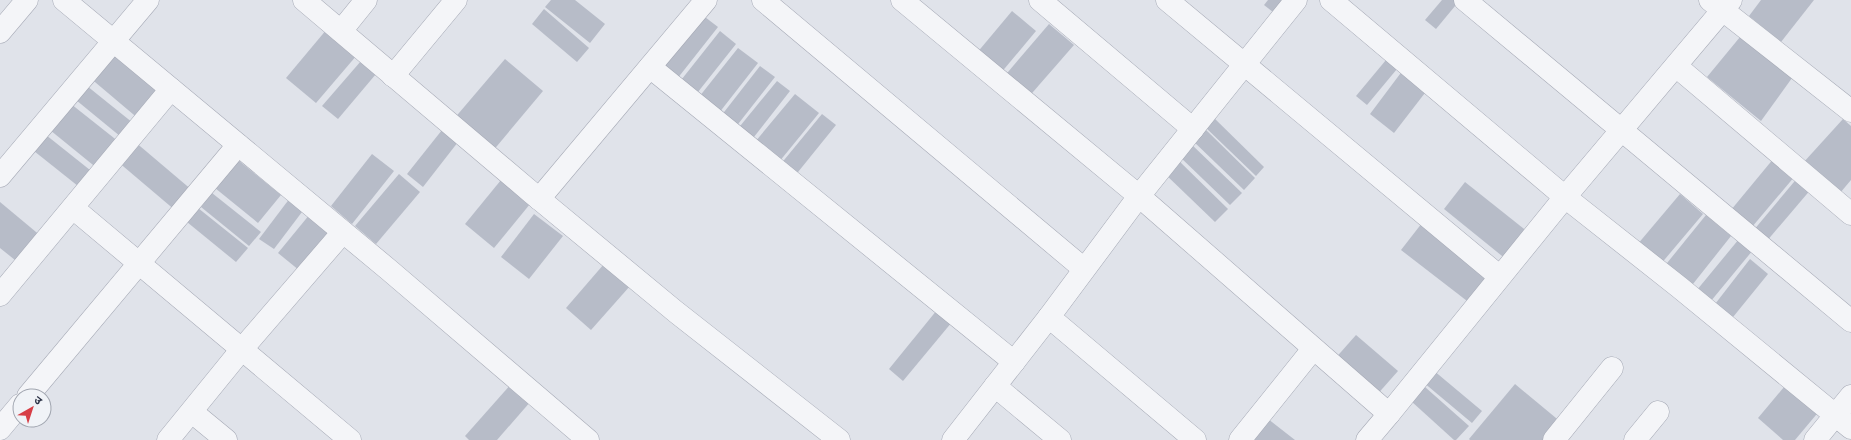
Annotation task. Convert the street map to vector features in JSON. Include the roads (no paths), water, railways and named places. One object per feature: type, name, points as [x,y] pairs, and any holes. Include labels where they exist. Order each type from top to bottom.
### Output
[{"type":"street","points":[[0,32],[27,0]]},
{"type":"street","points":[[64,0],[343,232],[588,440]]},
{"type":"street","points":[[0,176],[148,0]]},
{"type":"street","points":[[304,0],[539,199],[676,312],[839,440]]},
{"type":"street","points":[[340,32],[366,0]]},
{"type":"street","points":[[393,76],[456,0]]},
{"type":"street","points":[[539,199],[706,0]]},
{"type":"street","points":[[763,0],[1084,269]]},
{"type":"street","points":[[902,0],[1139,196],[1389,414]]},
{"type":"street","points":[[1040,0],[1193,129]]},
{"type":"street","points":[[1167,0],[1499,276]]},
{"type":"street","points":[[953,440],[1049,317],[1139,196],[1296,0]]},
{"type":"street","points":[[1331,0],[1565,197],[1843,422]]},
{"type":"street","points":[[1465,0],[1622,129],[1851,321]]},
{"type":"street","points":[[1367,440],[1499,276],[1676,66],[1721,3],[1851,111]]},
{"type":"street","points":[[1676,66],[1851,214]]},
{"type":"street","points":[[650,67],[1014,362]]},
{"type":"street","points":[[0,295],[171,89]]},
{"type":"street","points":[[35,388],[238,145]]},
{"type":"street","points":[[73,208],[350,440]]},
{"type":"street","points":[[168,440],[242,349],[343,232]]},
{"type":"street","points":[[1049,317],[1195,440]]},
{"type":"street","points":[[1240,440],[1313,348]]},
{"type":"street","points":[[1554,440],[1612,368]]},
{"type":"street","points":[[996,386],[1060,440]]},
{"type":"street","points":[[1815,440],[1843,422],[1851,396]]},
{"type":"street","points":[[192,412],[226,440]]},
{"type":"street","points":[[1636,440],[1658,412]]},
{"type":"street","points":[[0,429],[12,415]]}]
